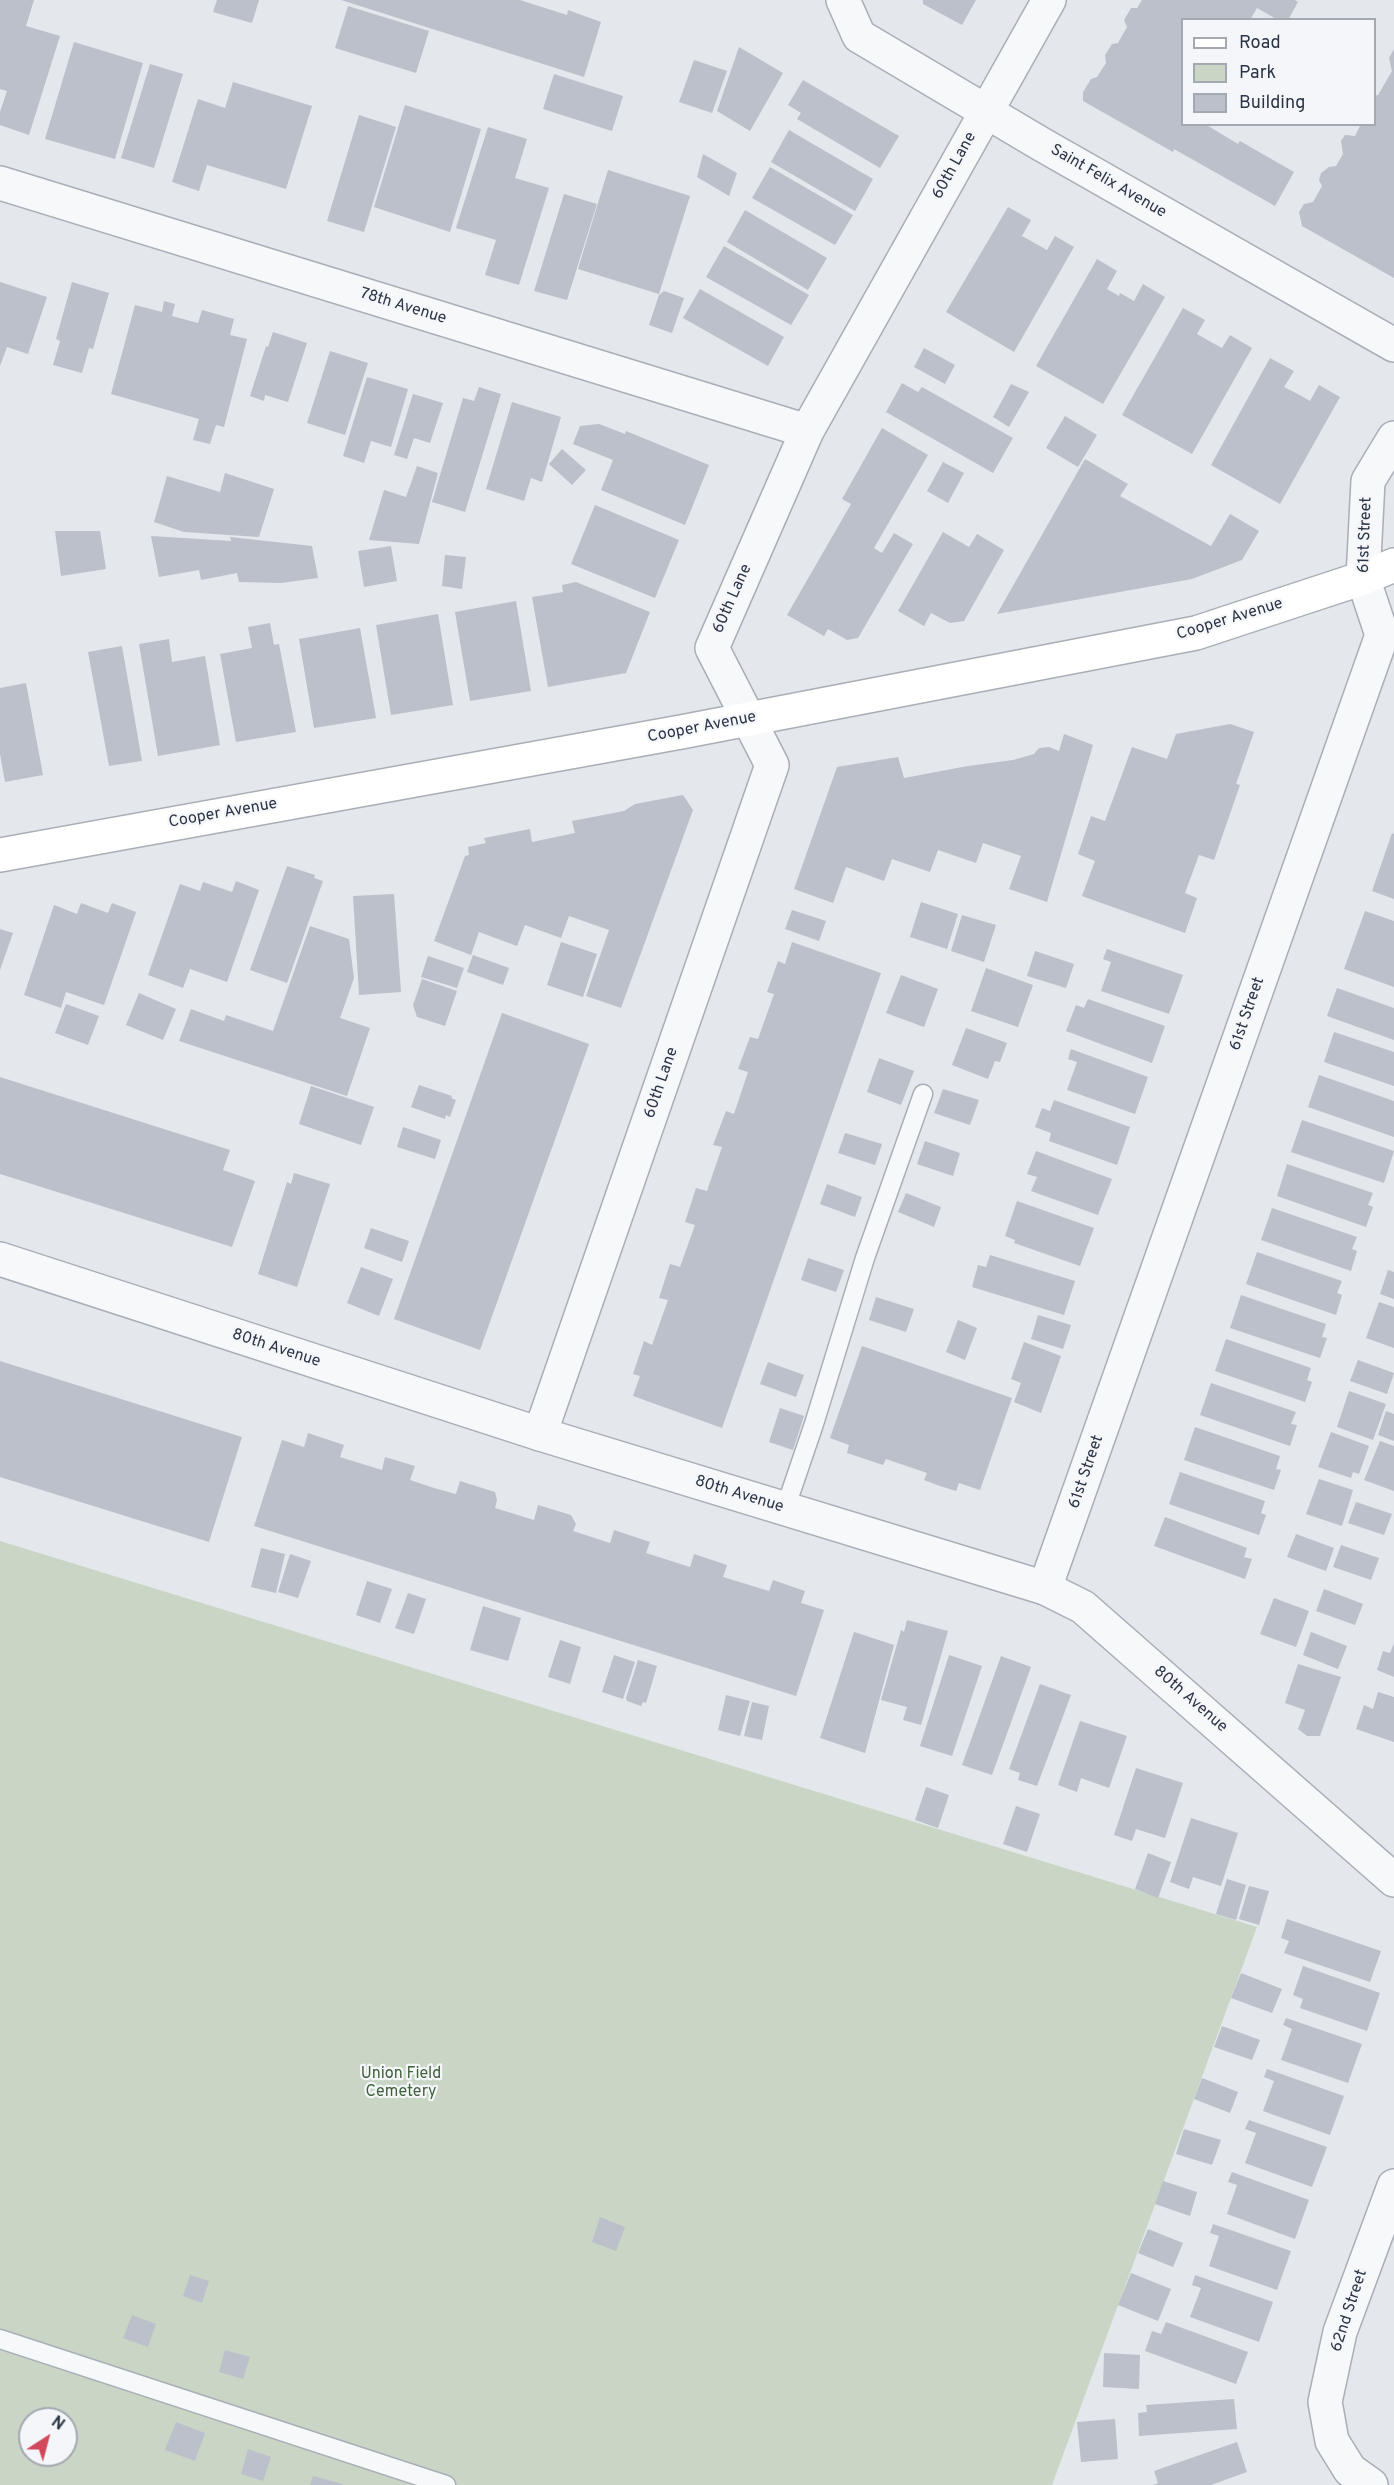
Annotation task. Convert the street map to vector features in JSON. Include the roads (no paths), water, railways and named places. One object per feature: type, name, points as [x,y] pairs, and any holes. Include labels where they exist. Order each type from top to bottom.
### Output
[{"type":"main road","name":"Cooper Avenue","points":[[0,855],[747,719],[1196,633],[1364,578],[1394,565]]},
{"type":"street","name":"Saint Felix Avenue","points":[[843,0],[859,36],[985,112],[1394,345]]},
{"type":"street","name":"60th Lane","points":[[540,1434],[772,765],[712,648],[807,431],[1050,0]]},
{"type":"street","name":"78th Avenue","points":[[0,183],[807,431]]},
{"type":"street","name":"61st Street","points":[[1046,1588],[1382,635],[1364,578],[1368,481],[1394,438]]},
{"type":"street","name":"80th Avenue","points":[[0,1259],[540,1434],[1046,1588],[1083,1607],[1394,1880]]},
{"type":"street","name":"62nd Street","points":[[1360,2477],[1332,2441],[1325,2402],[1340,2332],[1394,2186]]},
{"type":"lane","points":[[785,1509],[814,1424],[865,1258],[923,1094]]},
{"type":"lane","points":[[0,2339],[446,2485]]},
{"type":"park label","name":"Union Field Cemetery","points":[[401,2084]]}]
